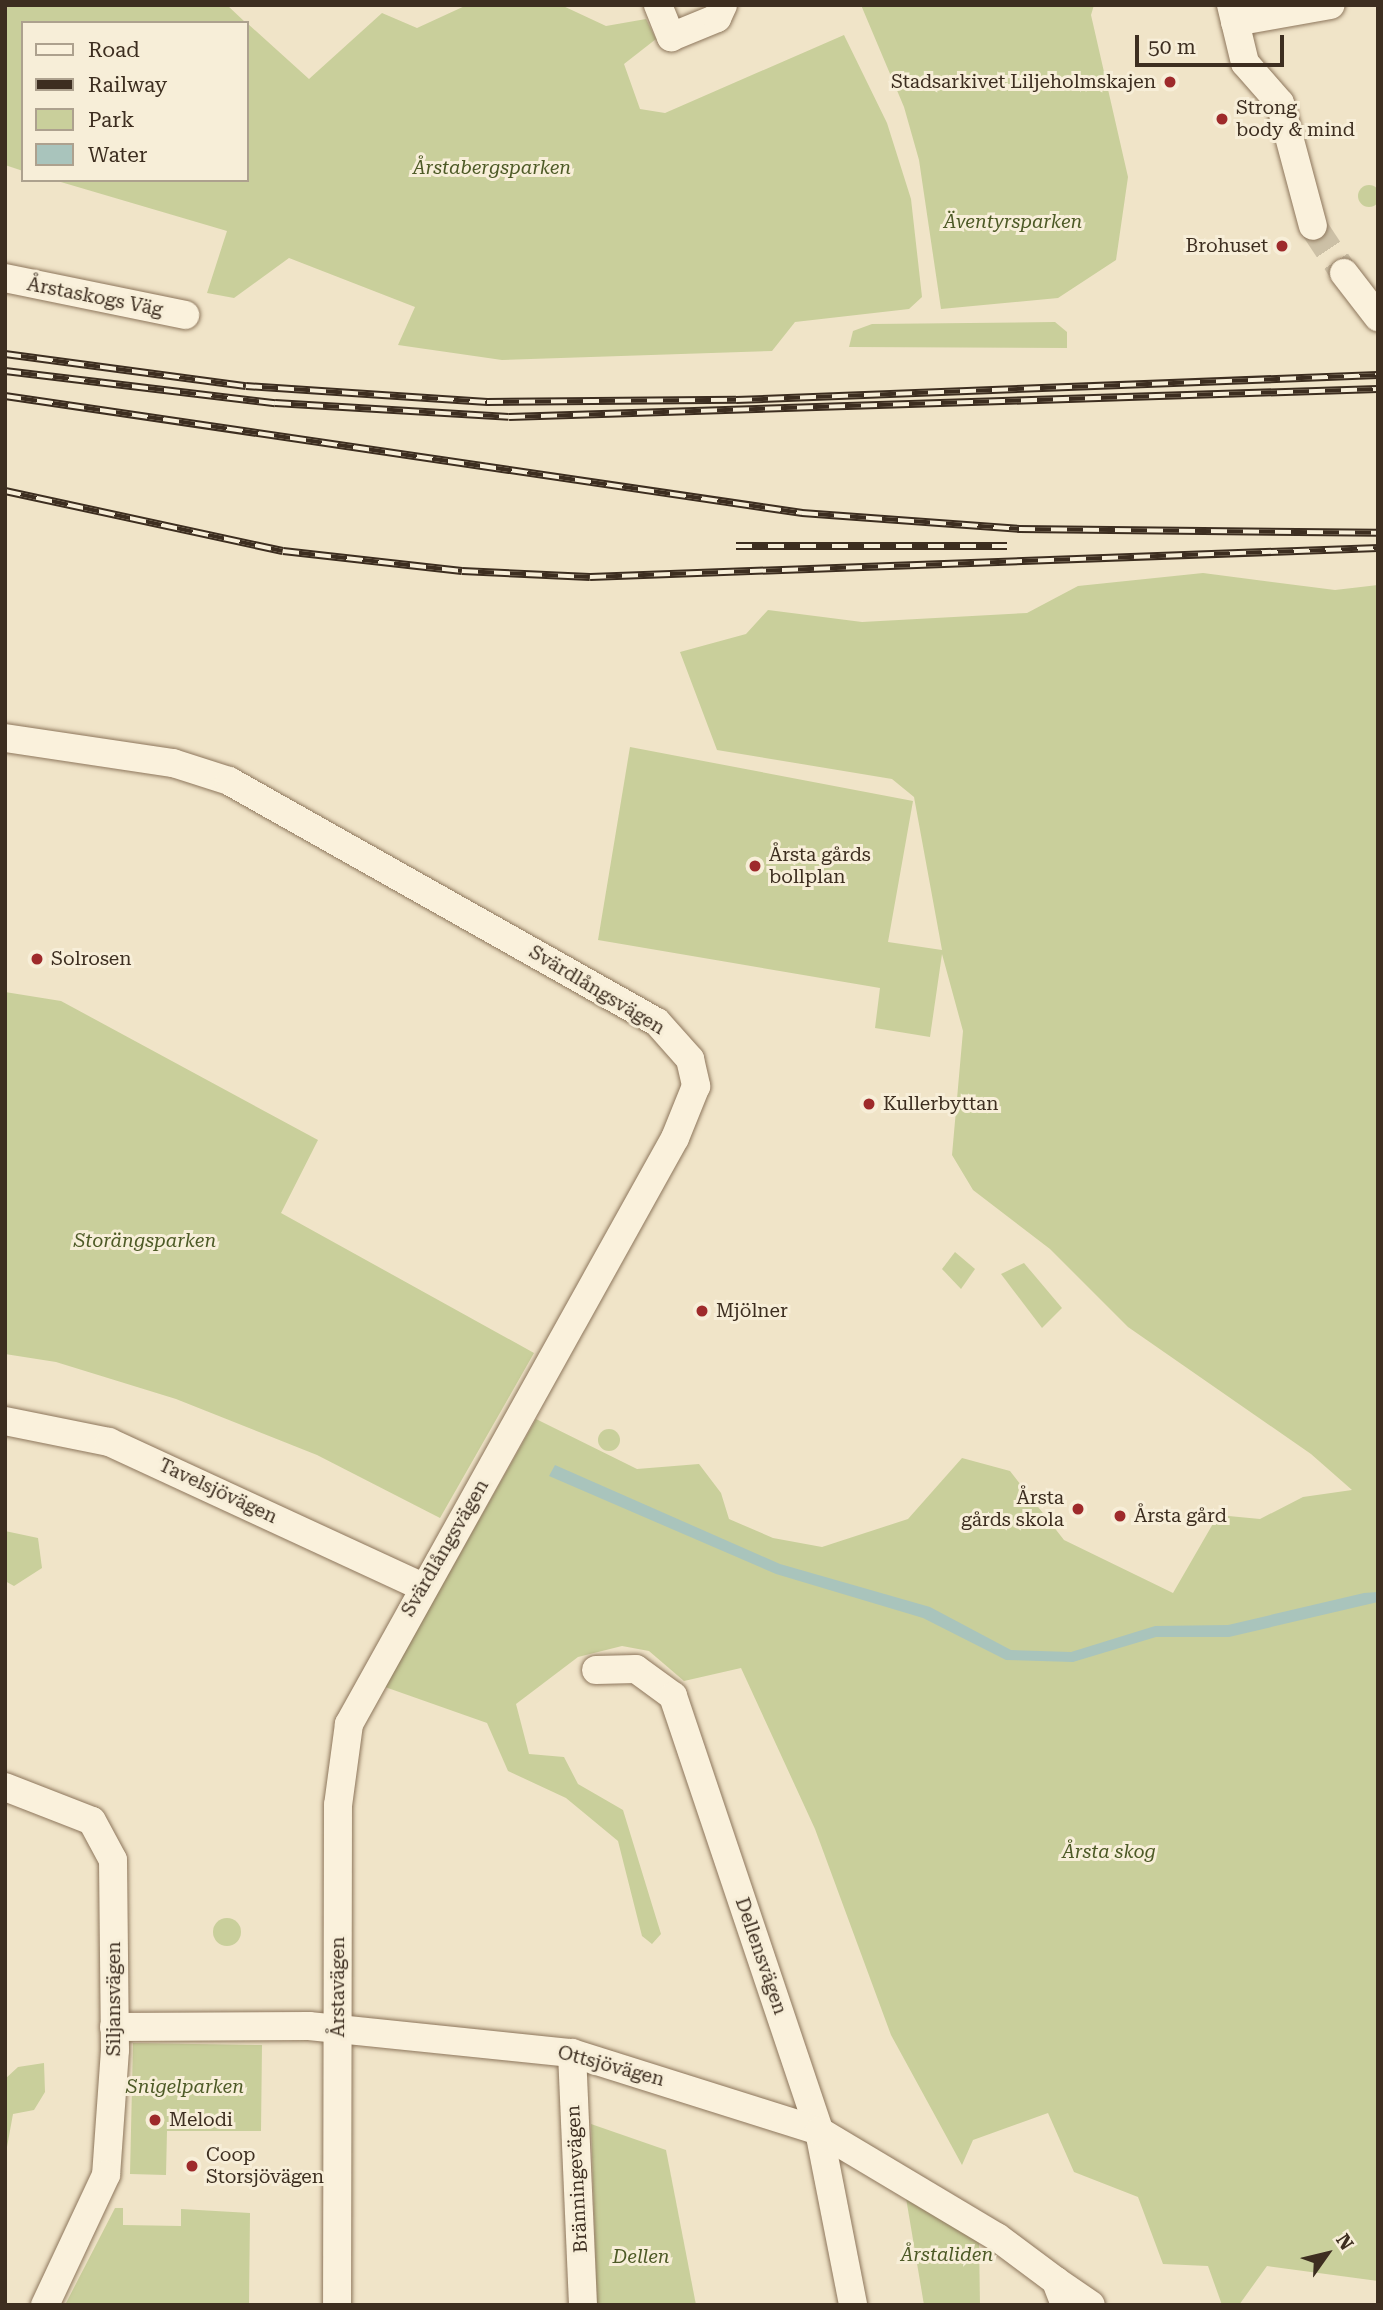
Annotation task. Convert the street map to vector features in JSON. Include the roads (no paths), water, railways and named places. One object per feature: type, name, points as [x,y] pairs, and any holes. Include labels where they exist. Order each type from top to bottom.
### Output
[{"type":"street","points":[[658,5],[671,37],[717,18],[723,5]]},
{"type":"street","points":[[1313,226],[1280,103],[1245,62],[1233,13],[1330,5]]},
{"type":"street","points":[[1344,273],[1378,317]]},
{"type":"street","name":"Årstaskogs Väg","points":[[5,278],[185,315]]},
{"type":"street","name":"Svärdlångsvägen","points":[[5,738],[173,763],[229,781],[657,1022],[690,1059],[693,1105],[372,1677]]},
{"type":"street","name":"Tavelsjövägen","points":[[5,1421],[108,1442],[423,1587]]},
{"type":"street","name":"Dellensvägen","points":[[596,1670],[636,1668],[673,1696],[819,2131],[853,2305]]},
{"type":"street","name":"Årstavägen","points":[[337,2305],[342,1752],[372,1677]]},
{"type":"street","name":"Siljansvägen","points":[[5,1787],[81,1814],[110,1847],[114,2027],[106,2175],[45,2305]]},
{"type":"street","name":"Ottsjövägen","points":[[114,2027],[339,2032],[572,2053],[819,2131],[997,2236],[1061,2293],[1091,2305]]},
{"type":"street","name":"Bränningevägen","points":[[572,2053],[583,2305]]},
{"type":"water","points":[[555,1465],[780,1564],[930,1607],[1011,1650],[1071,1652],[1155,1626],[1228,1625],[1364,1593],[1378,1592],[1378,1602],[1229,1637],[1156,1637],[1073,1662],[1006,1660],[923,1618],[776,1574],[549,1476]]},
{"type":"tunnel","points":[[1313,226],[1344,273]]},
{"type":"railway","points":[[5,354],[246,386],[487,402],[736,400],[1378,375]]},
{"type":"railway","points":[[5,371],[275,403],[509,417],[1378,389]]},
{"type":"railway","points":[[5,396],[802,513],[1019,529],[1378,533]]},
{"type":"railway","points":[[5,491],[283,551],[462,571],[590,577],[1378,548]]},
{"type":"railway","points":[[736,546],[1007,546]]},
{"type":"place","name":"Stadsarkivet Liljeholmskajen","points":[[1170,82]]},
{"type":"place","name":"Strong body & mind","points":[[1222,119]]},
{"type":"place","name":"Brohuset","points":[[1282,246]]},
{"type":"place","name":"Årsta gårds bollplan","points":[[755,866]]},
{"type":"place","name":"Solrosen","points":[[37,959]]},
{"type":"place","name":"Kullerbyttan","points":[[869,1104]]},
{"type":"place","name":"Mjölner","points":[[702,1311]]},
{"type":"place","name":"Årsta gårds skola","points":[[1078,1509]]},
{"type":"place","name":"Årsta gård","points":[[1120,1516]]},
{"type":"place","name":"Melodi","points":[[155,2120]]},
{"type":"place","name":"Coop Storsjövägen","points":[[192,2166]]},
{"type":"park label","name":"Årstabergsparken","points":[[492,168]]},
{"type":"park label","name":"Äventyrsparken","points":[[1013,222]]},
{"type":"park label","name":"Storängsparken","points":[[145,1241]]},
{"type":"park label","name":"Årsta skog","points":[[1109,1852]]},
{"type":"park label","name":"Snigelparken","points":[[185,2087]]},
{"type":"park label","name":"Årstaliden","points":[[947,2255]]},
{"type":"park label","name":"Dellen","points":[[641,2257]]}]
